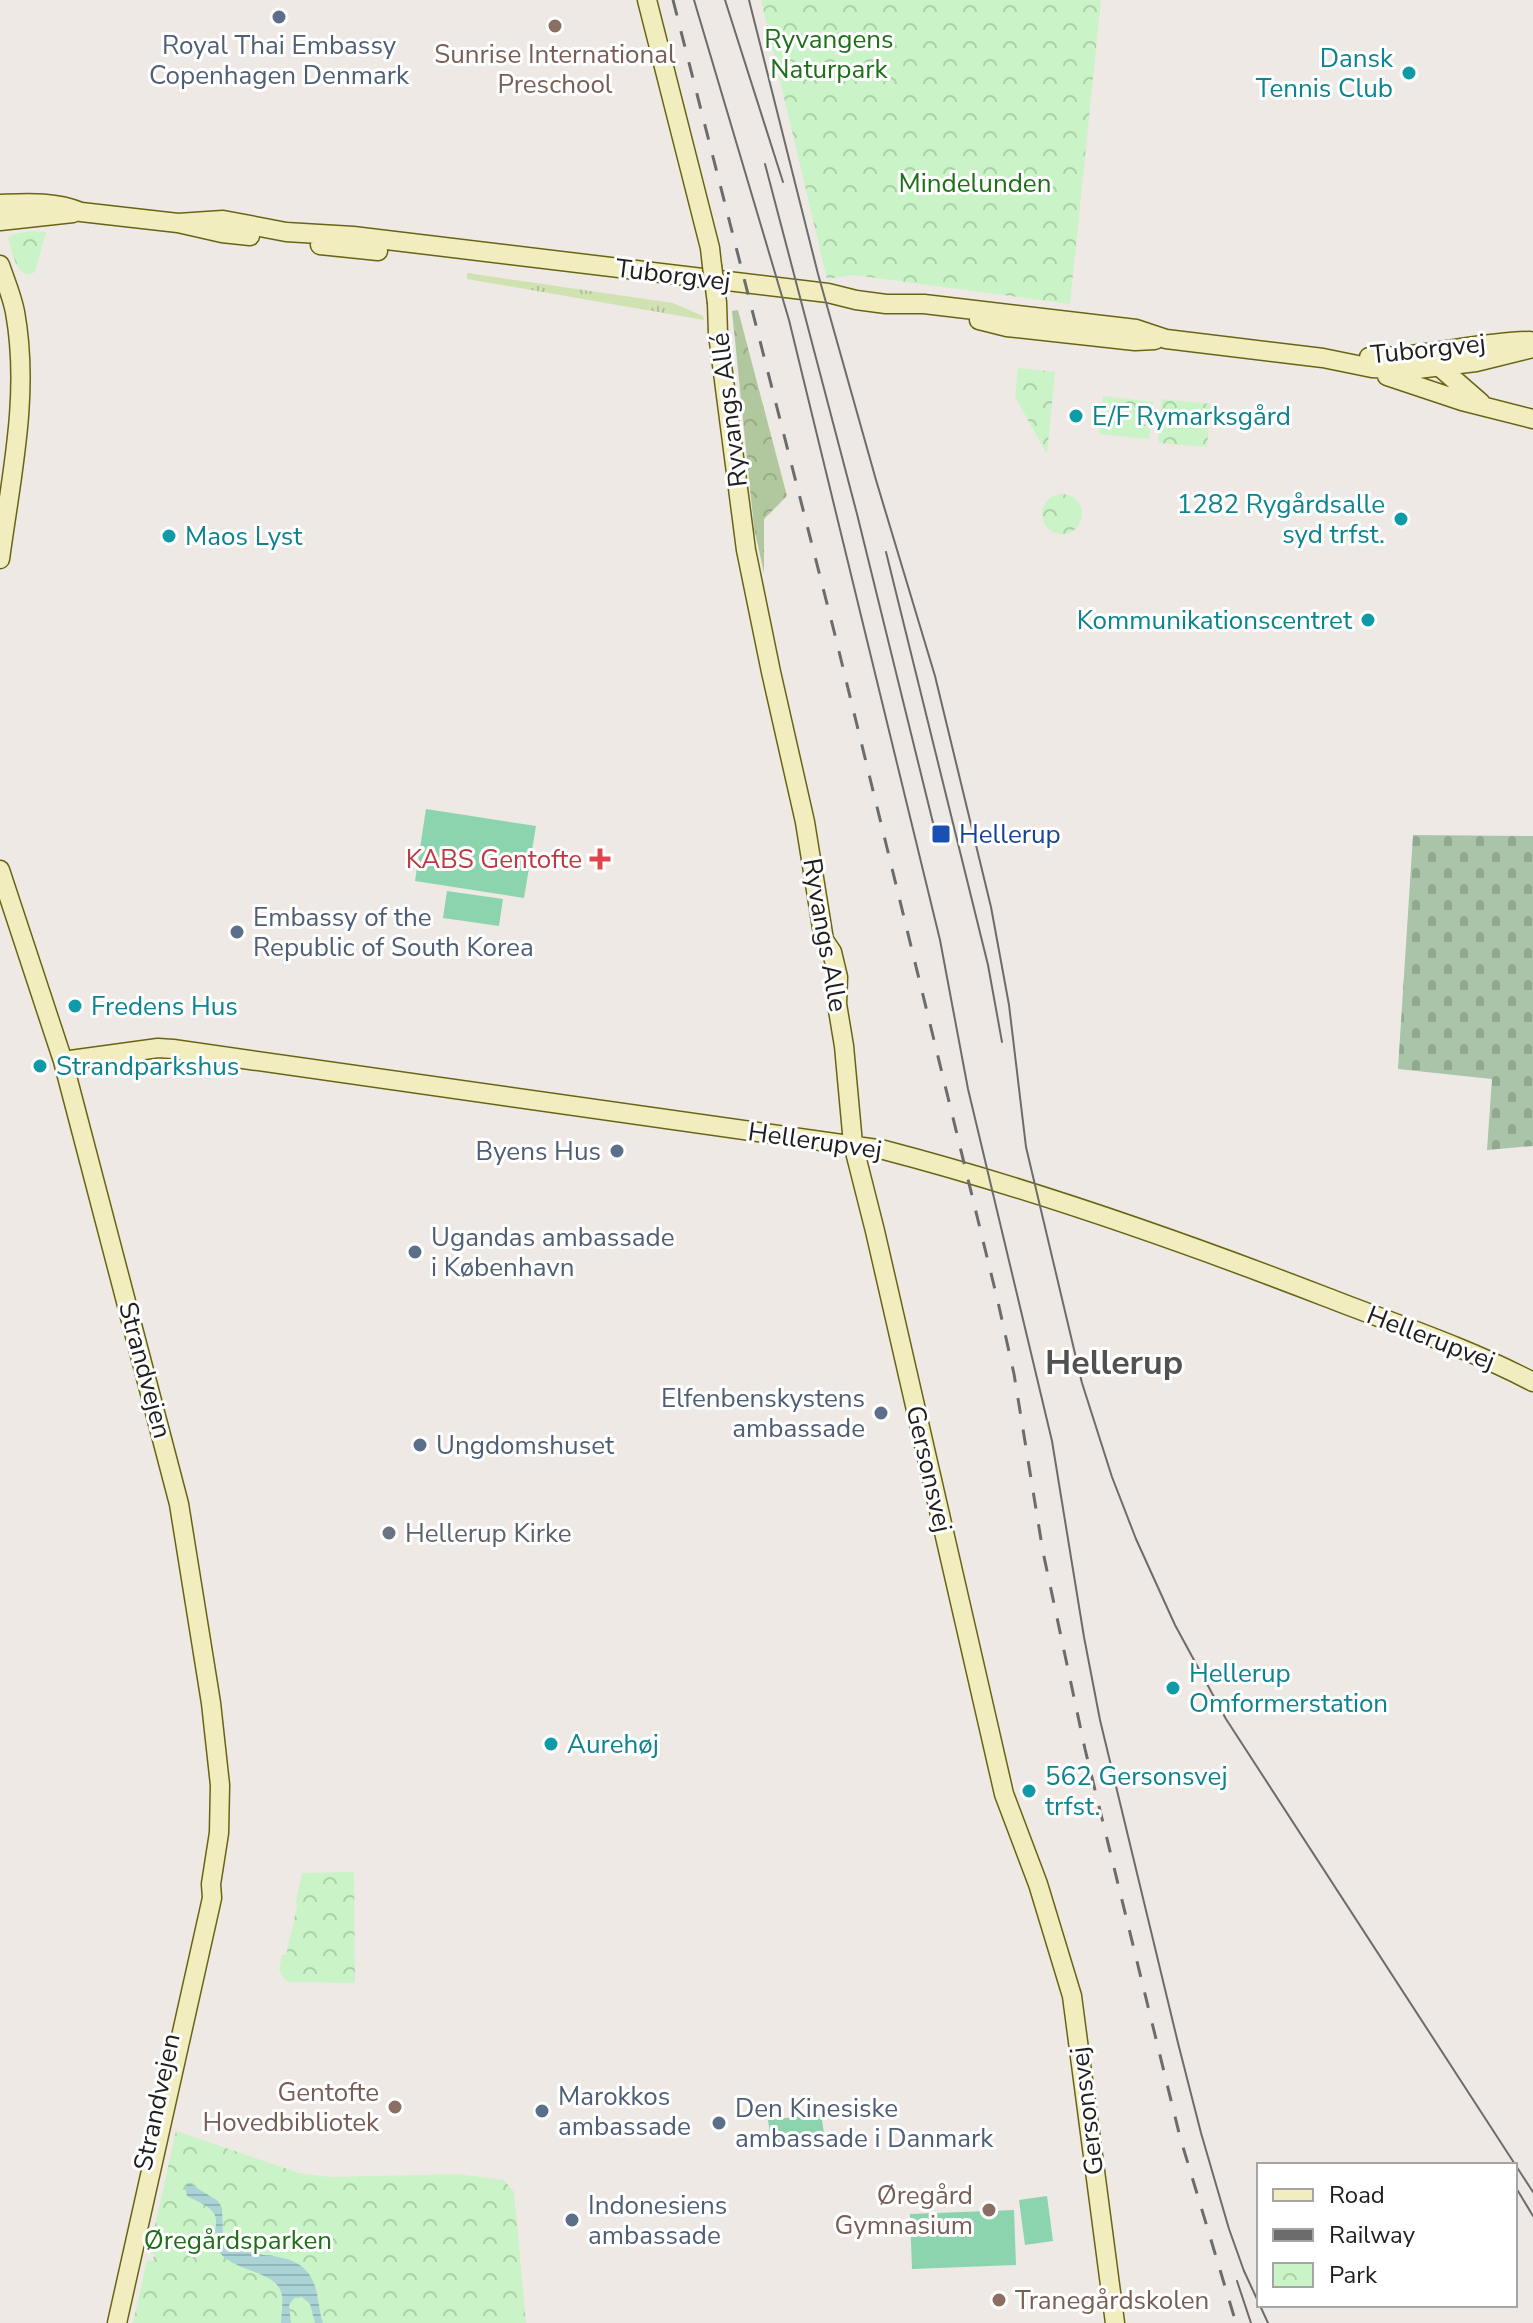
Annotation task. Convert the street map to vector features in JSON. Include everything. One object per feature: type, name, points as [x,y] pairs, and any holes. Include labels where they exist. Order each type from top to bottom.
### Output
[{"type":"street","name":"Ryvangs Allé","points":[[647,0],[710,248],[746,550],[805,822]]},
{"type":"street","points":[[0,192],[46,198],[74,209]]},
{"type":"street","name":"Tuborgvej","points":[[0,204],[41,203],[178,223],[222,233],[351,249],[418,253],[498,266],[903,314],[931,314],[1050,332],[1135,341],[1166,339],[1323,358],[1372,368],[1409,370],[1440,367],[1533,348]]},
{"type":"street","name":"Tuborgvej","points":[[0,221],[58,216],[74,209]]},
{"type":"street","points":[[0,265],[15,312],[20,423],[0,559]]},
{"type":"street","points":[[0,316],[18,347]]},
{"type":"street","name":"Tuborgvej","points":[[1323,358],[1417,355],[1502,342],[1533,341]]},
{"type":"street","points":[[1417,355],[1430,359],[1486,406]]},
{"type":"street","points":[[1323,358],[1462,401],[1533,419]]},
{"type":"street","name":"Ryvangs Alle","points":[[805,822],[824,940],[832,952],[838,977],[837,1004],[853,1144]]},
{"type":"street","name":"Strandvejen","points":[[0,870],[63,1061],[178,1497],[211,1703],[220,1785],[212,1898],[117,2323]]},
{"type":"street","name":"Hellerupvej","points":[[63,1061],[158,1048],[173,1049],[884,1150],[959,1170],[1183,1242],[1462,1349],[1533,1382]]},
{"type":"street","name":"Gersonsvej","points":[[853,1144],[1004,1794],[1038,1884],[1075,2010],[1115,2323]]},
{"type":"street","name":"Strandvejen","points":[[108,2323],[202,1898],[211,1884]]},
{"type":"green space","name":"Mindelunden","points":[[761,0],[1101,0],[1070,304],[854,275],[827,279]]},
{"type":"green space","points":[[31,231],[46,232],[35,272],[28,275],[17,265],[8,238]]},
{"type":"green space","points":[[467,273],[673,303],[703,316],[704,320],[467,279]]},
{"type":"green space","points":[[738,310],[787,496],[764,519],[764,573],[754,528],[732,311]]},
{"type":"green space","points":[[1018,368],[1055,372],[1047,454],[1015,397]]},
{"type":"green space","points":[[1103,396],[1153,402],[1152,410],[1139,411],[1138,418],[1142,424],[1150,425],[1149,439],[1099,434]]},
{"type":"green space","points":[[1162,399],[1211,404],[1207,447],[1158,443]]},
{"type":"green space","points":[[1062,494],[1076,500],[1082,514],[1076,528],[1062,534],[1048,528],[1042,514],[1048,500]]},
{"type":"green space","points":[[426,809],[536,826],[524,898],[415,881]]},
{"type":"green space","points":[[1413,835],[1533,836],[1533,1146],[1487,1150],[1492,1079],[1398,1069]]},
{"type":"green space","points":[[447,891],[503,899],[499,926],[443,918]]},
{"type":"green space","points":[[354,1872],[355,1983],[289,1982],[284,1979],[279,1969],[282,1956],[286,1955],[302,1873]]},
{"type":"green space","points":[[821,2114],[825,2140],[772,2147],[768,2120]]},
{"type":"green space","name":"Øregårdsparken","points":[[176,2131],[299,2173],[329,2177],[457,2174],[504,2180],[514,2192],[526,2323],[133,2323],[147,2261],[153,2260],[154,2255],[149,2252]]},
{"type":"green space","points":[[1047,2196],[1053,2241],[1025,2245],[1019,2200]]},
{"type":"green space","points":[[1014,2210],[1016,2265],[912,2269],[910,2214]]},
{"type":"water","points":[[189,2183],[218,2201],[222,2208],[223,2235],[232,2245],[293,2261],[304,2268],[314,2284],[323,2323],[315,2323],[310,2304],[302,2297],[294,2298],[289,2305],[291,2323],[281,2323],[282,2299],[277,2285],[220,2253],[216,2248],[213,2212],[187,2196],[185,2187]]},
{"type":"tram line","points":[[694,0],[789,320],[940,940],[968,1089],[1052,1441],[1100,1720],[1201,2133],[1229,2229],[1257,2299]]},
{"type":"tram line","points":[[725,0],[783,182]]},
{"type":"tram line","points":[[749,0],[818,274],[935,676],[991,907],[1009,1005],[1026,1147],[1082,1383],[1112,1477],[1175,1625],[1226,1719],[1514,2163]]},
{"type":"tram line","points":[[765,164],[857,514],[936,835]]},
{"type":"tram line","points":[[886,552],[988,965],[1002,1042]]},
{"type":"tram line","points":[[1517,2167],[1533,2192]]},
{"type":"tram line","points":[[1517,2189],[1533,2216]]},
{"type":"tram line","points":[[1237,2281],[1251,2323]]},
{"type":"tram line","points":[[1261,2307],[1268,2323]]},
{"type":"railway","points":[[673,0],[834,631],[998,1302],[1014,1374],[1043,1552],[1085,1749],[1180,2137],[1236,2323]]},
{"type":"place","name":"Royal Thai Embassy Copenhagen Denmark","points":[[279,17]]},
{"type":"place","name":"Sunrise International Preschool","points":[[555,26]]},
{"type":"place","name":"Dansk Tennis Club","points":[[1409,73]]},
{"type":"place","name":"E/F Rymarksgård","points":[[1076,416]]},
{"type":"place","name":"1282 Rygårdsalle syd trfst.","points":[[1401,519]]},
{"type":"place","name":"Maos Lyst","points":[[169,536]]},
{"type":"place","name":"Kommunikationscentret","points":[[1368,620]]},
{"type":"place","name":"Hellerup","points":[[941,834]]},
{"type":"place","name":"KABS Gentofte","points":[[600,859]]},
{"type":"place","name":"Embassy of the Republic of South Korea","points":[[237,932]]},
{"type":"place","name":"Fredens Hus","points":[[75,1006]]},
{"type":"place","name":"Strandparkshus","points":[[40,1066]]},
{"type":"place","name":"Byens Hus","points":[[617,1151]]},
{"type":"place","name":"Ugandas ambassade i København","points":[[415,1252]]},
{"type":"place","name":"Elfenbenskystens ambassade","points":[[881,1413]]},
{"type":"place","name":"Ungdomshuset","points":[[420,1445]]},
{"type":"place","name":"Hellerup Kirke","points":[[389,1533]]},
{"type":"place","name":"Hellerup Omformerstation","points":[[1173,1688]]},
{"type":"place","name":"Aurehøj","points":[[551,1744]]},
{"type":"place","name":"562 Gersonsvej trfst.","points":[[1029,1791]]},
{"type":"place","name":"Gentofte Hovedbibliotek","points":[[395,2107]]},
{"type":"place","name":"Marokkos ambassade","points":[[542,2111]]},
{"type":"place","name":"Den Kinesiske ambassade i Danmark","points":[[719,2123]]},
{"type":"place","name":"Øregård Gymnasium","points":[[989,2210]]},
{"type":"place","name":"Indonesiens ambassade","points":[[572,2220]]},
{"type":"place","name":"Tranegårdskolen","points":[[999,2300]]},
{"type":"district","name":"Hellerup","points":[[1114,1363]]},
{"type":"park label","name":"Ryvangens Naturpark","points":[[829,54]]}]
